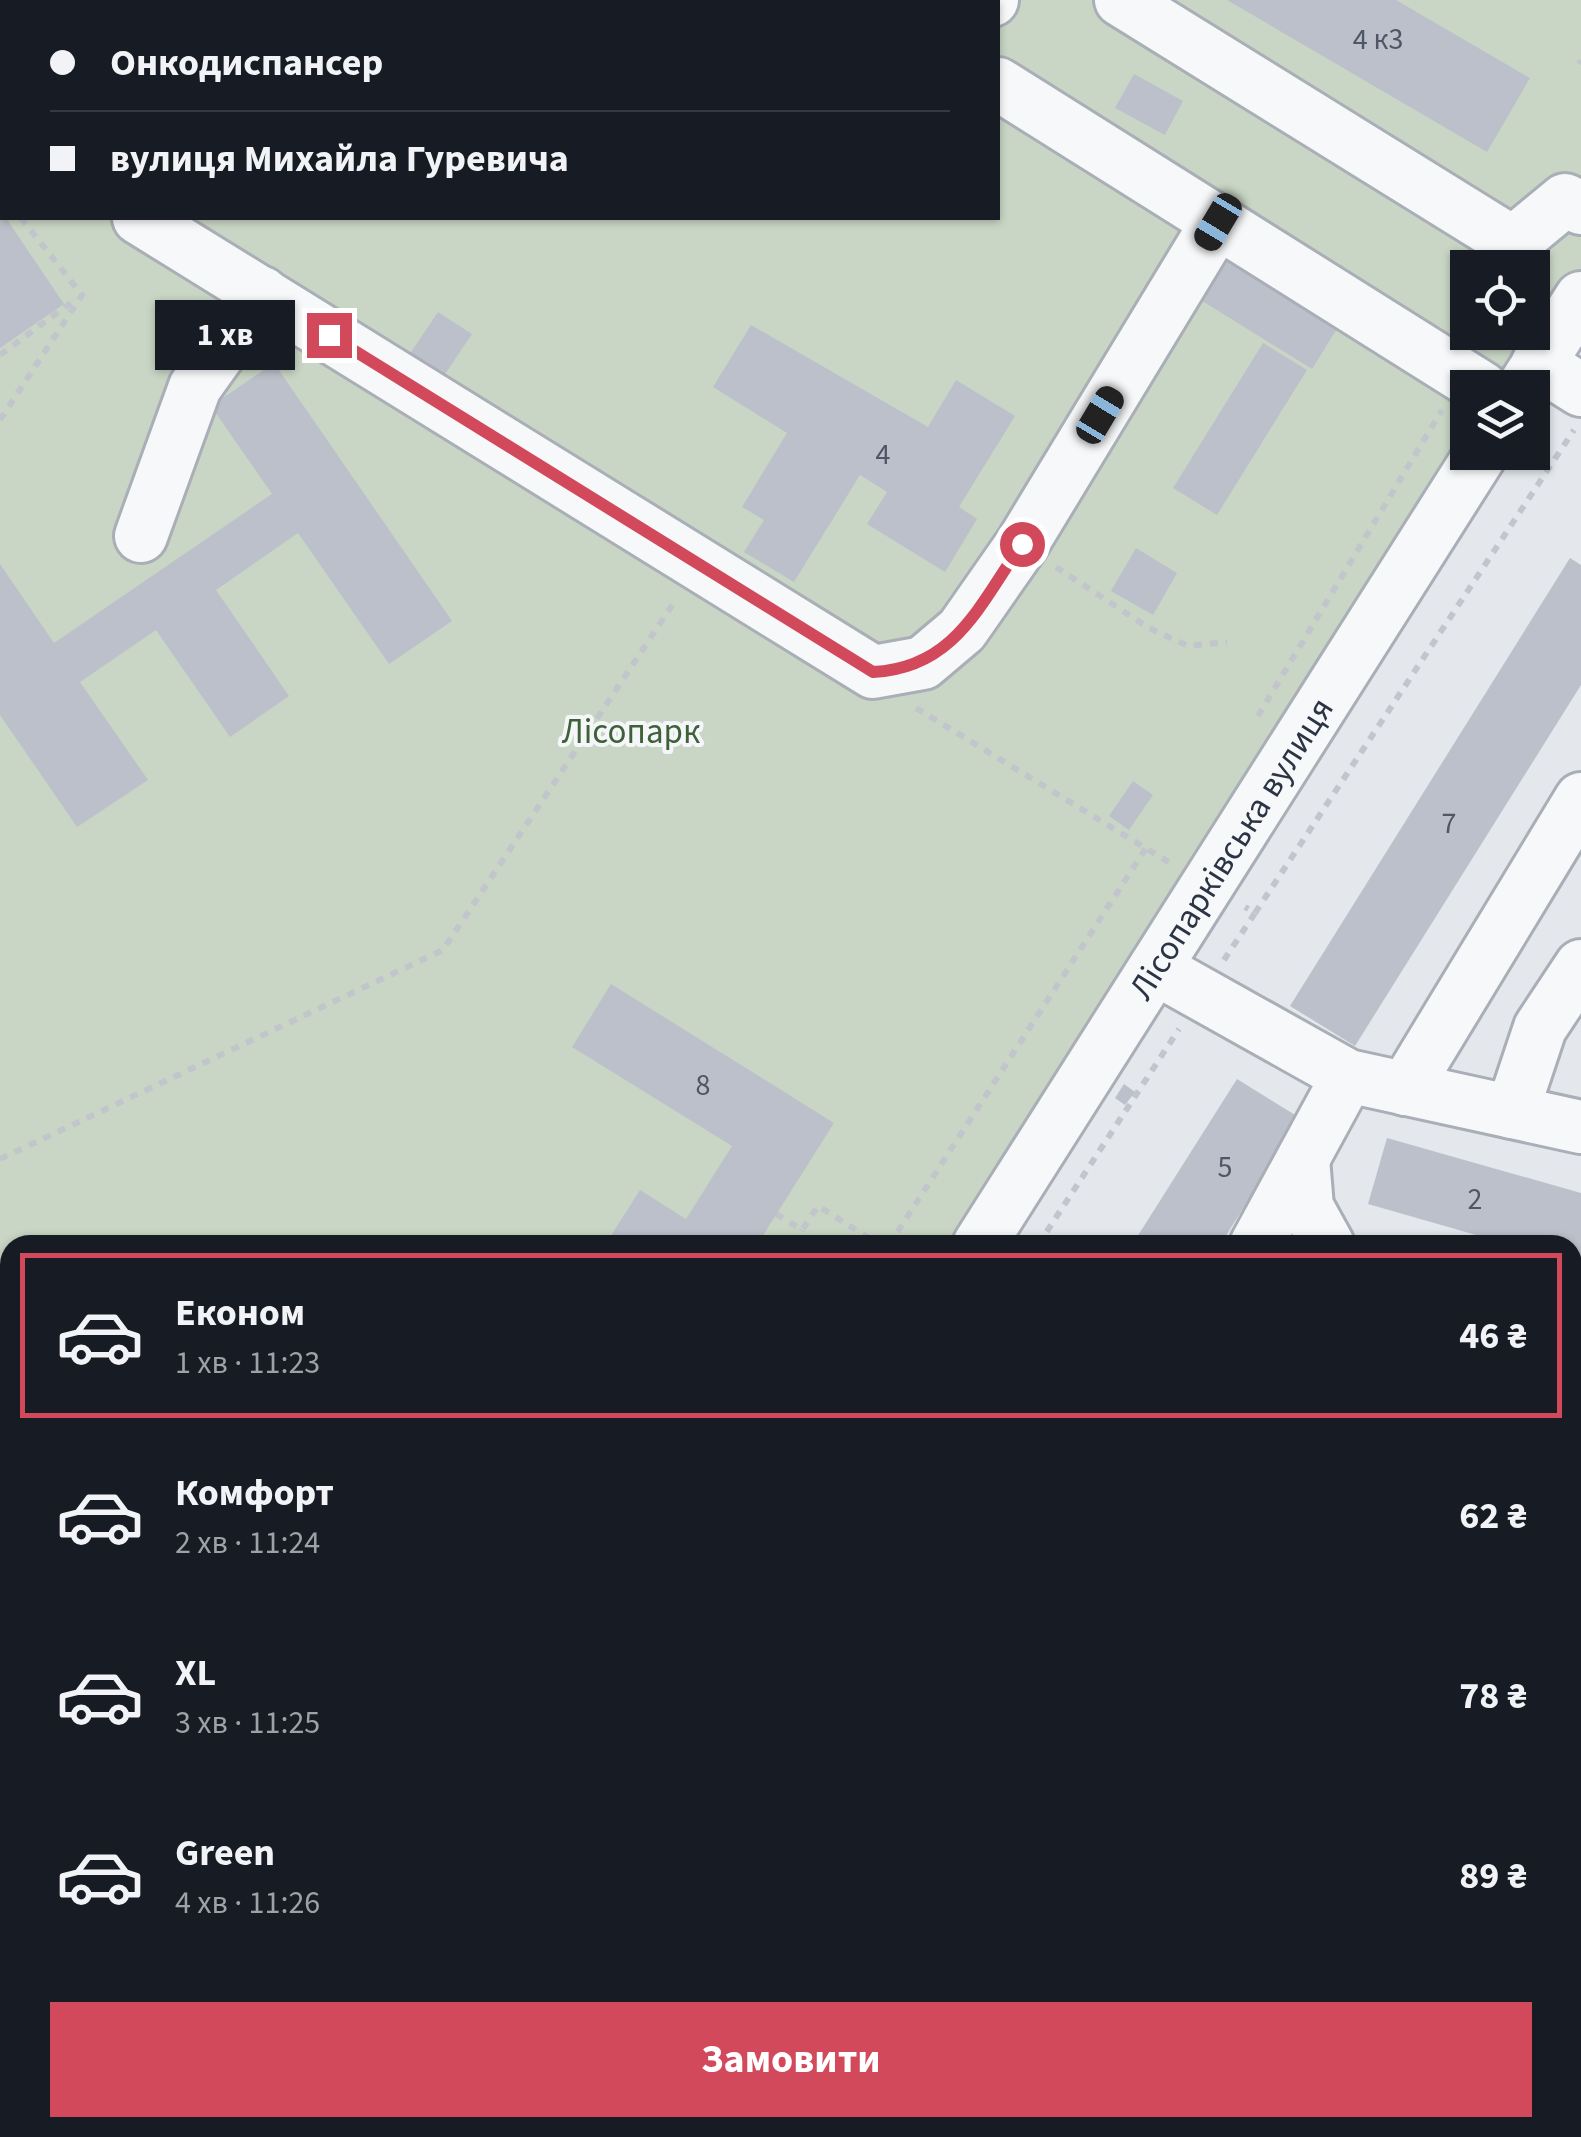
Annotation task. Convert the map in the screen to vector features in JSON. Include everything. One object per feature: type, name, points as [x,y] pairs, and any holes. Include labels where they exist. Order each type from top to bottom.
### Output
[{"type":"street","points":[[1121,0],[1512,242],[1565,200],[1581,208]]},
{"type":"street","points":[[1000,85],[1454,370]]},
{"type":"street","points":[[142,220],[873,672],[923,663],[945,649],[1022,544],[1218,222]]},
{"type":"street","points":[[140,536],[195,387],[262,293]]},
{"type":"street","points":[[1550,373],[1581,298]]},
{"type":"street","name":"Лісопарківська вулиця","points":[[985,1235],[1471,470]]},
{"type":"street","points":[[1405,1089],[1581,799]]},
{"type":"street","points":[[1512,1112],[1540,1028],[1581,966]]},
{"type":"street","points":[[1155,968],[1348,1076],[1581,1127]]},
{"type":"street","points":[[1261,1235],[1348,1076]]},
{"type":"street","points":[[1303,1159],[1307,1207],[1322,1235]]},
{"type":"path","points":[[23,220],[82,295]]},
{"type":"path","points":[[0,355],[82,295]]},
{"type":"path","points":[[0,420],[82,295]]},
{"type":"path","points":[[1250,728],[1450,415]]},
{"type":"path","points":[[1255,913],[1581,420]]},
{"type":"path","points":[[1022,544],[1149,628],[1188,646],[1227,642]]},
{"type":"path","points":[[0,1159],[443,950],[700,564]]},
{"type":"path","points":[[873,672],[929,718],[1142,846],[895,1235]]},
{"type":"path","points":[[1170,863],[1180,846]]},
{"type":"path","points":[[799,1235],[818,1206],[864,1235]]},
{"type":"path","points":[[776,1214],[802,1230]]},
{"type":"green space","name":"Лісопарк","points":[[1000,0],[1581,0],[1581,270],[1550,318],[1550,250],[1450,250],[1450,350],[1530,350],[1517,370],[1450,370],[1450,470],[1454,470],[972,1235],[0,1235],[0,220],[1000,220]]},
{"type":"building","points":[[1227,0],[1396,0],[1530,78],[1487,152]]},
{"type":"building","points":[[1134,74],[1183,101],[1165,135],[1115,108]]},
{"type":"building","points":[[0,220],[7,220],[64,304],[0,348]]},
{"type":"building","points":[[1223,244],[1343,319],[1312,369],[1191,294]]},
{"type":"building","points":[[438,312],[472,334],[441,380],[407,358]]},
{"type":"building","points":[[751,325],[928,427],[956,380],[1015,416],[959,507],[977,519],[945,572],[867,524],[887,492],[860,475],[794,582],[744,552],[764,520],[742,507],[787,433],[713,387]]},
{"type":"building","points":[[1263,343],[1307,370],[1217,515],[1173,488]]},
{"type":"building","points":[[274,363],[452,621],[389,664],[298,533],[216,590],[289,696],[230,737],[156,630],[80,682],[148,780],[77,827],[0,715],[0,564],[54,643],[272,494],[211,406]]},
{"type":"building","points":[[1136,548],[1177,573],[1153,615],[1111,591]]},
{"type":"building","points":[[1570,558],[1581,565],[1581,685],[1355,1046],[1290,1006]]},
{"type":"building","points":[[1133,781],[1153,795],[1129,830],[1109,816]]},
{"type":"building","points":[[611,984],[834,1123],[763,1235],[611,1235],[640,1190],[686,1219],[732,1146],[572,1047]]},
{"type":"building","points":[[1237,1079],[1300,1118],[1226,1235],[1138,1235]]},
{"type":"building","points":[[1124,1084],[1135,1092],[1125,1105],[1115,1098]]},
{"type":"building","points":[[1387,1138],[1581,1193],[1581,1235],[1476,1235],[1368,1204]]},
{"type":"route","points":[[329,335],[873,672],[923,663],[945,649],[1022,544]]}]
